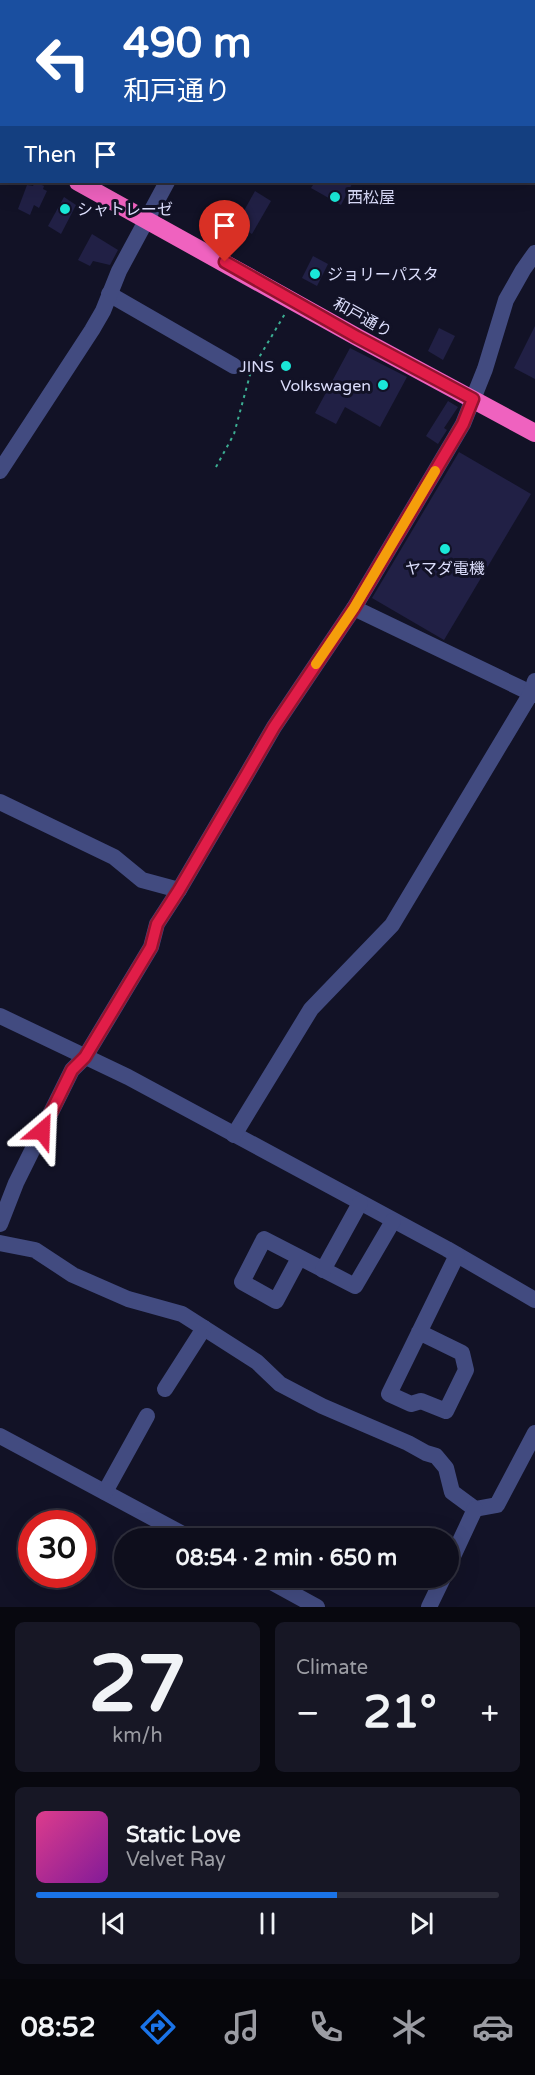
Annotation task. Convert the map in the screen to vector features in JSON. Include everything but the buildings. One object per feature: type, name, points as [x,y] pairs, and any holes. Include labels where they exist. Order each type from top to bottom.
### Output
[{"type":"highway","name":"和戸通り","points":[[80,183],[535,433]]},
{"type":"street","points":[[0,471],[103,311],[145,219],[165,183]]},
{"type":"street","points":[[0,1224],[16,1184],[72,1070],[85,1057],[151,947],[157,924],[274,727],[354,608],[463,424],[485,369],[506,300],[535,253]]},
{"type":"street","points":[[109,294],[234,366]]},
{"type":"street","points":[[234,1135],[311,1009],[392,925],[534,690],[354,608]]},
{"type":"street","points":[[0,802],[114,857],[142,880],[179,890]]},
{"type":"street","points":[[0,1016],[128,1077],[535,1300]]},
{"type":"street","points":[[323,1270],[360,1203]]},
{"type":"street","points":[[299,1258],[355,1286],[393,1221]]},
{"type":"street","points":[[0,1243],[35,1250],[73,1275],[128,1299],[182,1314],[257,1362],[280,1384],[322,1406],[408,1443],[426,1454],[436,1456],[446,1468],[452,1492],[475,1509],[497,1505],[535,1433]]},
{"type":"street","points":[[419,1332],[462,1353],[466,1370],[446,1411],[421,1401],[411,1404],[389,1394],[456,1255]]},
{"type":"street","points":[[165,1389],[204,1328]]},
{"type":"street","points":[[105,1492],[147,1416]]},
{"type":"street","points":[[0,1436],[172,1528]]},
{"type":"street","points":[[459,1544],[475,1509]]},
{"type":"street","points":[[281,1588],[312,1606]]},
{"type":"street","points":[[429,1607],[438,1588]]},
{"type":"path","points":[[216,467],[234,434],[251,371],[292,299]]},
{"type":"slow traffic","points":[[316,664],[354,608],[435,471]]},
{"type":"place","name":"西松屋","points":[[335,197]]},
{"type":"place","name":"シャトレーゼ","points":[[65,209]]},
{"type":"place","name":"ジョリーパスタ","points":[[315,274]]},
{"type":"place","name":"JINS","points":[[286,366]]},
{"type":"place","name":"Volkswagen","points":[[383,385]]},
{"type":"place","name":"ヤマダ電機","points":[[445,549]]},
{"type":"route","points":[[42,1131],[72,1070],[85,1057],[151,947],[157,924],[274,727],[354,608],[463,424],[473,399],[357,337],[225,262]]}]
